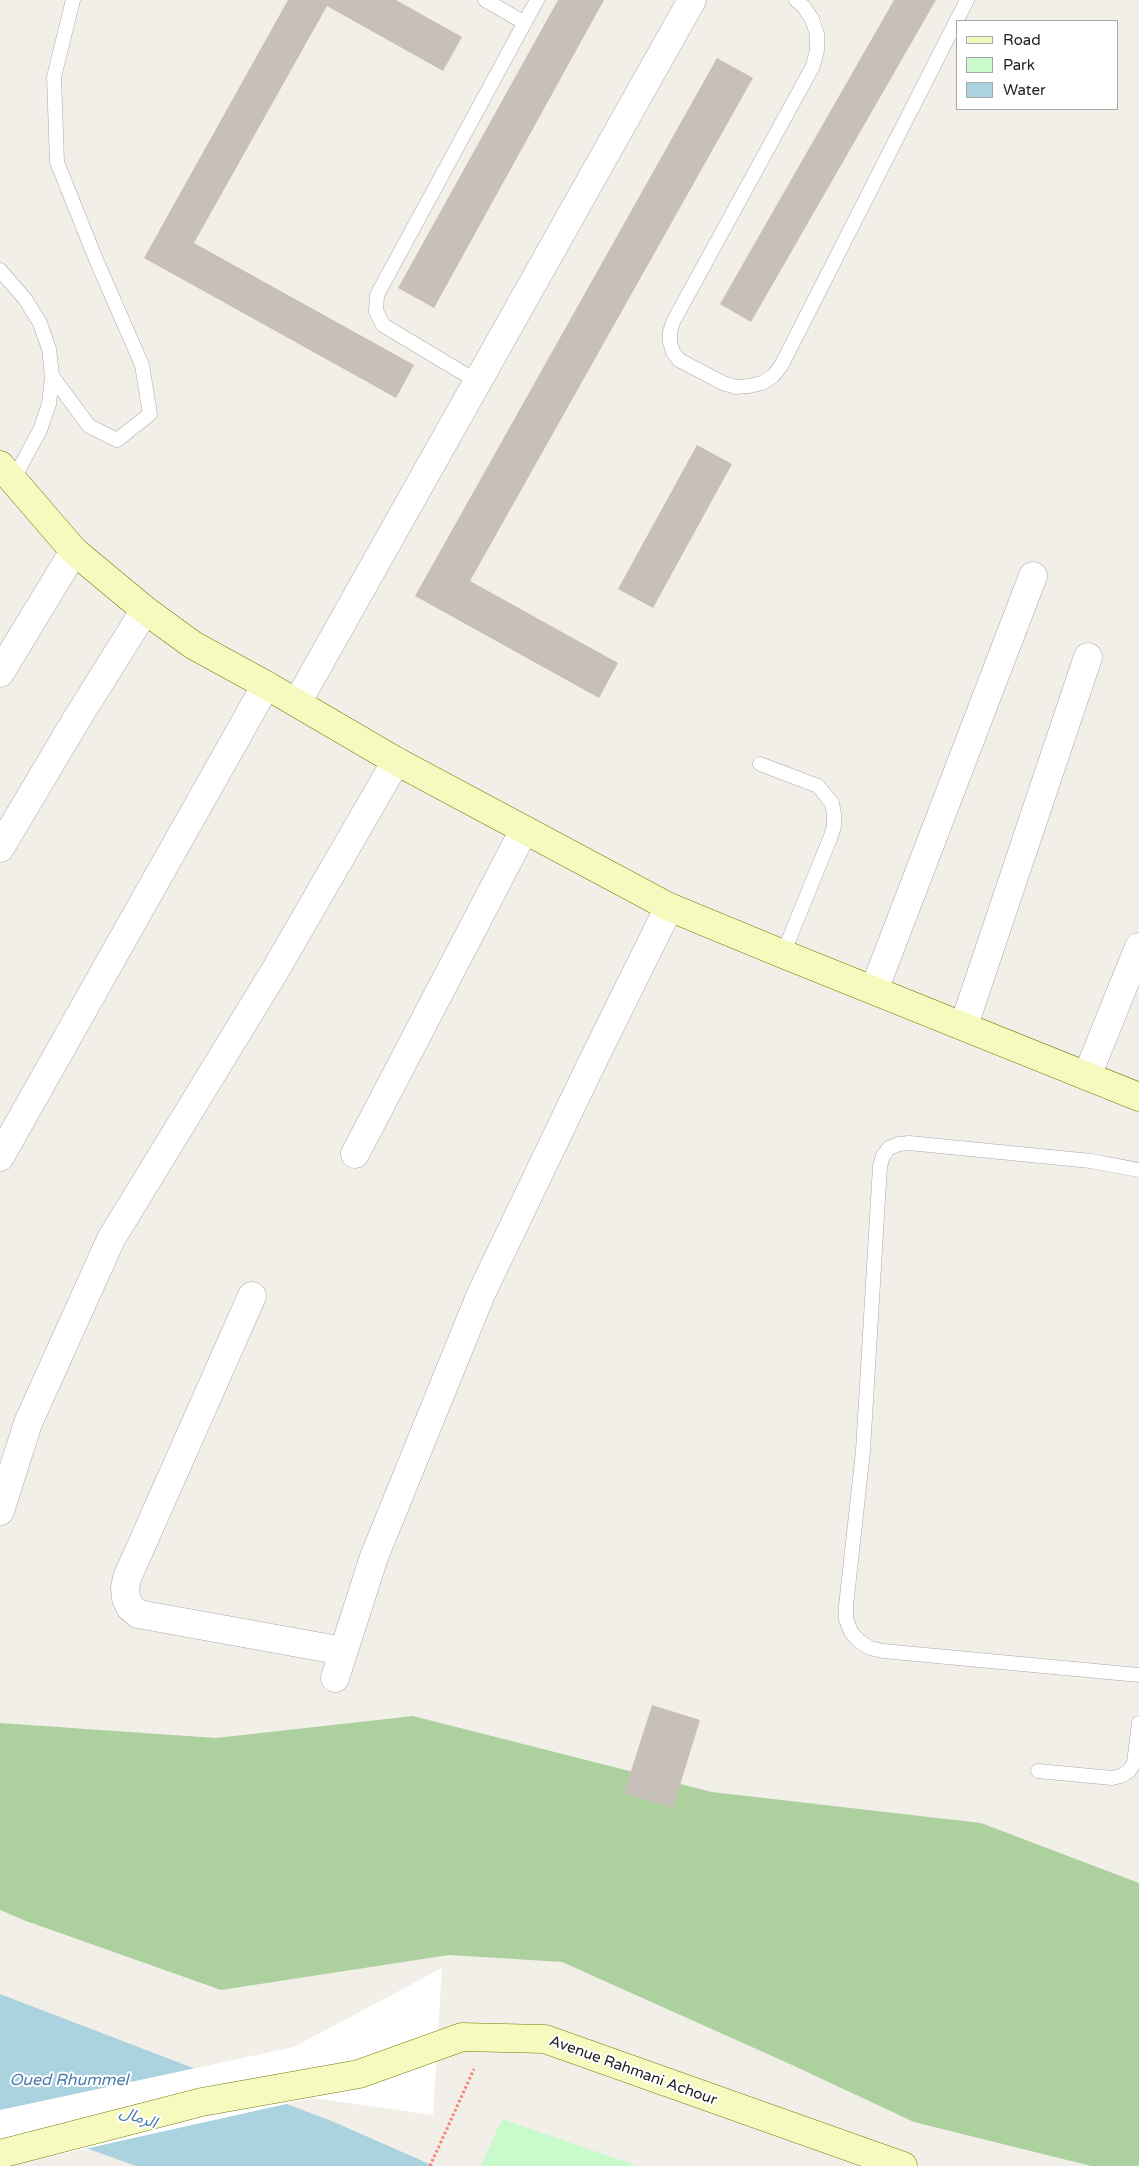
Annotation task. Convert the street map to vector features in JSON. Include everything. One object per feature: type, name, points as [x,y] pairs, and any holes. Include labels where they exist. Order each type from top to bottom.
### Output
[{"type":"street","points":[[298,703],[692,0]]},
{"type":"street","points":[[6,473],[74,551],[145,610],[192,645],[298,703],[396,761],[669,907],[1139,1097]]},
{"type":"street","points":[[0,673],[74,551]]},
{"type":"street","points":[[874,990],[1034,576]]},
{"type":"street","points":[[0,848],[78,717],[145,610]]},
{"type":"street","points":[[964,1025],[1088,657]]},
{"type":"street","points":[[0,1157],[266,685]]},
{"type":"street","points":[[0,1511],[28,1423],[112,1239],[271,977],[396,761]]},
{"type":"street","points":[[355,1154],[524,830]]},
{"type":"street","points":[[335,1678],[374,1557],[481,1294],[669,907]]},
{"type":"street","points":[[1087,1076],[1139,948]]},
{"type":"street","points":[[252,1296],[128,1578],[125,1588],[126,1598],[130,1607],[138,1614],[343,1651]]},
{"type":"street","name":"Avenue Rahmani Achour","points":[[0,2154],[202,2102],[359,2074],[462,2037],[545,2039],[903,2166]]},
{"type":"lane","points":[[52,376],[90,426],[117,440],[150,414],[142,365],[97,262],[57,162],[54,76],[73,0]]},
{"type":"lane","points":[[485,0],[526,22]]},
{"type":"lane","points":[[478,382],[383,325],[376,311],[377,295],[537,0]]},
{"type":"lane","points":[[796,0],[812,19],[817,34],[817,50],[813,66],[673,322],[670,332],[673,352],[679,360],[723,383],[736,386],[762,383],[773,376],[781,366],[956,22]]},
{"type":"lane","points":[[957,20],[967,0]]},
{"type":"lane","points":[[0,270],[25,299],[40,323],[49,349],[52,376],[49,404],[40,430],[6,473]]},
{"type":"lane","points":[[760,764],[818,786],[829,799],[834,814],[834,826],[831,836],[783,954]]},
{"type":"lane","points":[[1139,1170],[1091,1161],[909,1143],[894,1146],[883,1156],[880,1166],[863,1451],[846,1619],[850,1632],[859,1641],[870,1648],[883,1651],[1139,1675]]},
{"type":"lane","points":[[1038,1771],[1112,1778],[1121,1776],[1129,1771],[1134,1764],[1139,1723]]},
{"type":"path","points":[[430,2166],[474,2069]]},
{"type":"green space","points":[[413,1716],[712,1792],[981,1823],[1139,1883],[1139,2166],[1091,2166],[914,2122],[562,1962],[449,1955],[221,1990],[0,1910],[0,1723],[216,1738]]},
{"type":"green space","points":[[502,2119],[638,2166],[481,2166]]},
{"type":"water","name":"Oued Rhummel","points":[[0,1994],[334,2122],[434,2166],[136,2166],[0,2117]]},
{"type":"pier","points":[[442,1968],[433,2115],[313,2098],[8,2166],[0,2166],[0,2110],[294,2047]]},
{"type":"building","points":[[288,0],[396,0],[462,37],[443,71],[327,6],[194,243],[414,365],[396,398],[144,258]]},
{"type":"building","points":[[558,0],[604,0],[434,308],[398,288]]},
{"type":"building","points":[[894,0],[936,0],[751,322],[720,304]]},
{"type":"building","points":[[717,58],[753,78],[470,581],[618,663],[599,698],[415,596]]},
{"type":"building","points":[[697,445],[732,464],[653,608],[618,589]]},
{"type":"building","points":[[652,1705],[700,1720],[673,1808],[624,1793]]},
{"type":"water label","name":"الرمال","points":[[138,2118]]}]
